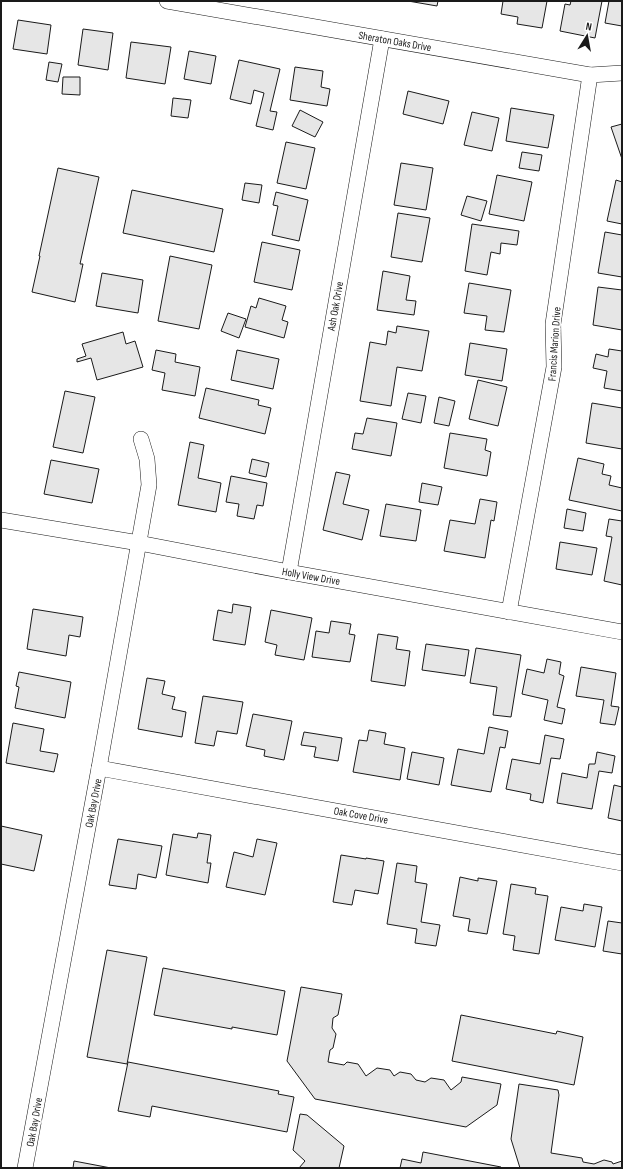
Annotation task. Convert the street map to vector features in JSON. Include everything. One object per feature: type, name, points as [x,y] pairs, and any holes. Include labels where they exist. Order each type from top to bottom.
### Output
[{"type":"street","name":"Sheraton Oaks Drive","points":[[168,1],[590,76],[622,73]]},
{"type":"street","name":"Ash Oak Drive","points":[[289,572],[382,39]]},
{"type":"street","name":"Francis Marion Drive","points":[[509,612],[554,367],[553,324],[590,76]]},
{"type":"street","name":"Oak Bay Drive","points":[[25,1168],[99,768],[149,485],[147,459],[141,439]]},
{"type":"street","name":"Holly View Drive","points":[[1,520],[139,543],[289,572],[622,632]]},
{"type":"street","name":"Oak Cove Drive","points":[[99,768],[622,863]]},
{"type":"building","points":[[408,1],[438,1],[437,6]]},
{"type":"building","points":[[503,1],[547,1],[542,28],[517,24],[518,17],[501,14]]},
{"type":"building","points":[[571,1],[602,1],[595,38],[560,31],[565,4],[570,5]]},
{"type":"building","points":[[609,1],[622,1],[622,26],[605,23]]},
{"type":"building","points":[[18,20],[51,25],[47,54],[13,49]]},
{"type":"building","points":[[83,29],[113,33],[108,70],[78,65]]},
{"type":"building","points":[[131,42],[171,47],[165,84],[126,78]]},
{"type":"building","points":[[189,51],[216,56],[211,84],[184,79]]},
{"type":"building","points":[[239,60],[280,69],[270,111],[277,112],[273,130],[256,126],[264,93],[254,90],[251,104],[230,99]]},
{"type":"building","points":[[49,62],[62,64],[58,82],[46,80]]},
{"type":"building","points":[[295,67],[323,71],[321,87],[330,89],[327,106],[290,100]]},
{"type":"building","points":[[63,77],[80,77],[80,95],[62,94]]},
{"type":"building","points":[[408,91],[449,101],[443,124],[403,114]]},
{"type":"building","points":[[173,98],[191,100],[188,118],[171,116]]},
{"type":"building","points":[[511,108],[554,115],[548,148],[506,141]]},
{"type":"building","points":[[300,110],[323,122],[315,137],[292,126]]},
{"type":"building","points":[[472,112],[499,118],[492,151],[464,145]]},
{"type":"building","points":[[622,124],[622,159],[611,127]]},
{"type":"building","points":[[286,142],[315,148],[306,189],[277,183]]},
{"type":"building","points":[[522,152],[542,155],[539,171],[519,168]]},
{"type":"building","points":[[401,163],[433,168],[426,210],[394,205]]},
{"type":"building","points":[[58,168],[99,177],[80,264],[83,264],[75,302],[32,292]]},
{"type":"building","points":[[497,175],[532,182],[524,221],[489,214]]},
{"type":"building","points":[[616,180],[622,182],[622,224],[607,221]]},
{"type":"building","points":[[245,183],[262,185],[259,203],[242,200]]},
{"type":"building","points":[[132,190],[223,209],[214,252],[123,233]]},
{"type":"building","points":[[276,192],[308,200],[299,241],[272,235],[278,206],[273,205]]},
{"type":"building","points":[[467,196],[487,201],[481,221],[461,215]]},
{"type":"building","points":[[398,213],[430,218],[422,262],[391,257]]},
{"type":"building","points":[[472,224],[519,231],[517,245],[501,243],[500,254],[491,252],[487,275],[465,271]]},
{"type":"building","points":[[605,232],[622,235],[622,277],[598,273]]},
{"type":"building","points":[[262,242],[300,250],[292,290],[254,282]]},
{"type":"building","points":[[170,256],[212,265],[199,329],[158,321]]},
{"type":"building","points":[[383,271],[410,276],[406,300],[416,301],[414,315],[377,310]]},
{"type":"building","points":[[102,273],[143,280],[138,313],[96,306]]},
{"type":"building","points":[[469,283],[511,290],[504,332],[485,330],[487,316],[464,313]]},
{"type":"building","points":[[598,287],[622,290],[622,330],[593,325]]},
{"type":"building","points":[[259,298],[286,306],[282,320],[288,322],[284,338],[245,327],[251,306],[256,308]]},
{"type":"building","points":[[228,313],[246,319],[239,338],[221,331]]},
{"type":"building","points":[[397,326],[429,331],[422,371],[397,367],[391,406],[360,401],[370,342],[386,345],[388,331],[396,333]]},
{"type":"building","points":[[123,332],[126,344],[135,341],[143,367],[97,380],[91,358],[77,362],[77,359],[86,356],[82,344]]},
{"type":"building","points":[[470,343],[507,349],[502,381],[465,375]]},
{"type":"building","points":[[609,349],[622,351],[622,391],[604,388],[607,371],[593,368],[596,354],[608,357]]},
{"type":"building","points":[[156,350],[176,354],[175,362],[200,367],[195,396],[162,390],[165,373],[152,370]]},
{"type":"building","points":[[237,350],[279,359],[273,389],[231,380]]},
{"type":"building","points":[[478,380],[507,387],[498,426],[469,419]]},
{"type":"building","points":[[206,388],[259,400],[258,405],[271,408],[265,434],[199,418]]},
{"type":"building","points":[[65,391],[95,397],[83,453],[53,447]]},
{"type":"building","points":[[408,393],[426,396],[421,423],[402,419]]},
{"type":"building","points":[[439,397],[455,401],[449,426],[434,423]]},
{"type":"building","points":[[592,403],[622,408],[622,449],[586,443]]},
{"type":"building","points":[[367,418],[397,423],[391,456],[352,449],[355,433],[363,434]]},
{"type":"building","points":[[450,433],[487,439],[485,450],[491,452],[487,476],[444,468]]},
{"type":"building","points":[[190,442],[204,445],[198,478],[221,483],[216,512],[178,505]]},
{"type":"building","points":[[578,458],[604,464],[602,474],[611,476],[609,485],[622,488],[622,511],[569,500]]},
{"type":"building","points":[[252,459],[269,463],[266,477],[249,473]]},
{"type":"building","points":[[51,460],[99,469],[92,503],[44,494]]},
{"type":"building","points":[[336,472],[350,475],[343,504],[369,510],[362,540],[323,530]]},
{"type":"building","points":[[231,476],[267,483],[263,506],[257,505],[254,519],[237,516],[239,504],[226,502]]},
{"type":"building","points":[[422,483],[442,487],[438,505],[419,502]]},
{"type":"building","points":[[480,499],[497,502],[494,521],[491,520],[485,558],[444,551],[450,520],[475,524]]},
{"type":"building","points":[[386,504],[421,510],[416,541],[380,536]]},
{"type":"building","points":[[567,509],[586,513],[583,531],[564,528]]},
{"type":"building","points":[[609,519],[622,521],[622,585],[604,581],[612,537],[606,536]]},
{"type":"building","points":[[560,542],[597,548],[592,575],[556,569]]},
{"type":"building","points":[[233,604],[251,607],[245,645],[213,640],[218,610],[232,613]]},
{"type":"building","points":[[33,609],[83,617],[80,637],[69,635],[66,656],[27,649]]},
{"type":"building","points":[[271,610],[312,618],[304,660],[275,655],[277,645],[265,642]]},
{"type":"building","points":[[331,621],[351,624],[349,634],[355,635],[350,662],[312,657],[316,631],[329,633]]},
{"type":"building","points":[[378,634],[398,637],[396,649],[410,651],[405,686],[371,681]]},
{"type":"building","points":[[426,644],[469,650],[465,676],[422,670]]},
{"type":"building","points":[[476,648],[521,655],[511,717],[493,715],[497,687],[470,683]]},
{"type":"building","points":[[547,659],[561,662],[559,674],[564,676],[557,707],[565,709],[562,724],[544,720],[548,700],[522,694],[527,669],[544,673]]},
{"type":"building","points":[[581,667],[616,673],[611,706],[619,707],[615,725],[600,723],[604,700],[576,696]]},
{"type":"building","points":[[19,672],[71,682],[65,718],[15,708],[19,687],[16,686]]},
{"type":"building","points":[[147,678],[165,681],[162,694],[175,697],[172,709],[186,712],[182,737],[138,729]]},
{"type":"building","points":[[203,696],[243,702],[237,734],[217,731],[214,746],[195,743]]},
{"type":"building","points":[[253,714],[292,721],[284,760],[264,756],[265,750],[246,746]]},
{"type":"building","points":[[13,723],[44,729],[40,751],[58,754],[54,772],[6,763]]},
{"type":"building","points":[[489,727],[508,731],[505,748],[500,747],[491,792],[451,785],[458,749],[484,754]]},
{"type":"building","points":[[369,730],[386,733],[384,744],[405,748],[400,780],[353,772],[359,740],[367,741]]},
{"type":"building","points":[[304,732],[342,738],[338,761],[314,757],[316,747],[301,745]]},
{"type":"building","points":[[545,735],[564,739],[560,759],[551,758],[543,803],[530,800],[531,794],[506,789],[512,759],[540,764]]},
{"type":"building","points":[[412,752],[444,758],[439,785],[407,779]]},
{"type":"building","points":[[597,752],[615,756],[612,773],[599,771],[592,809],[557,803],[562,773],[587,778],[589,764],[595,764]]},
{"type":"building","points":[[614,785],[622,787],[622,821],[608,818]]},
{"type":"building","points":[[1,826],[42,835],[34,871],[1,864]]},
{"type":"building","points":[[198,833],[211,835],[207,863],[211,863],[208,883],[166,875],[173,834],[197,838]]},
{"type":"building","points":[[118,839],[162,846],[156,878],[138,874],[136,889],[109,885]]},
{"type":"building","points":[[257,839],[277,843],[265,895],[226,887],[234,852],[253,857]]},
{"type":"building","points":[[341,855],[384,861],[378,894],[355,890],[352,905],[333,902]]},
{"type":"building","points":[[397,863],[417,866],[415,882],[427,884],[421,922],[440,925],[436,946],[415,943],[417,929],[387,924]]},
{"type":"building","points":[[460,877],[478,881],[478,878],[497,881],[487,934],[468,931],[470,919],[453,916]]},
{"type":"building","points":[[511,884],[536,888],[535,894],[548,896],[539,954],[513,950],[515,936],[503,934]]},
{"type":"building","points":[[584,904],[602,907],[595,947],[555,940],[561,907],[583,911]]},
{"type":"building","points":[[608,921],[622,923],[622,954],[603,951]]},
{"type":"building","points":[[107,950],[147,957],[127,1064],[87,1057]]},
{"type":"building","points":[[163,968],[285,991],[277,1035],[232,1027],[232,1029],[154,1015]]},
{"type":"building","points":[[301,987],[342,994],[338,1015],[333,1018],[332,1028],[336,1034],[333,1048],[330,1050],[328,1062],[344,1065],[347,1062],[358,1064],[366,1076],[377,1068],[390,1070],[394,1076],[400,1072],[411,1074],[416,1080],[425,1082],[431,1078],[444,1080],[451,1090],[461,1082],[462,1077],[501,1084],[497,1105],[466,1127],[315,1099],[287,1061]]},
{"type":"building","points":[[461,1015],[556,1034],[557,1031],[583,1037],[574,1085],[452,1061]]},
{"type":"building","points":[[128,1062],[279,1091],[278,1094],[294,1097],[287,1132],[152,1106],[150,1117],[118,1111]]},
{"type":"building","points":[[519,1084],[558,1090],[559,1095],[551,1153],[582,1158],[583,1162],[594,1164],[604,1160],[612,1162],[613,1164],[622,1161],[622,1168],[520,1168],[511,1139]]},
{"type":"building","points":[[300,1114],[307,1115],[344,1146],[339,1168],[299,1168],[305,1161],[293,1150]]},
{"type":"building","points":[[423,1152],[501,1168],[400,1168],[402,1159],[421,1163]]},
{"type":"building","points":[[74,1161],[111,1168],[73,1168]]}]
